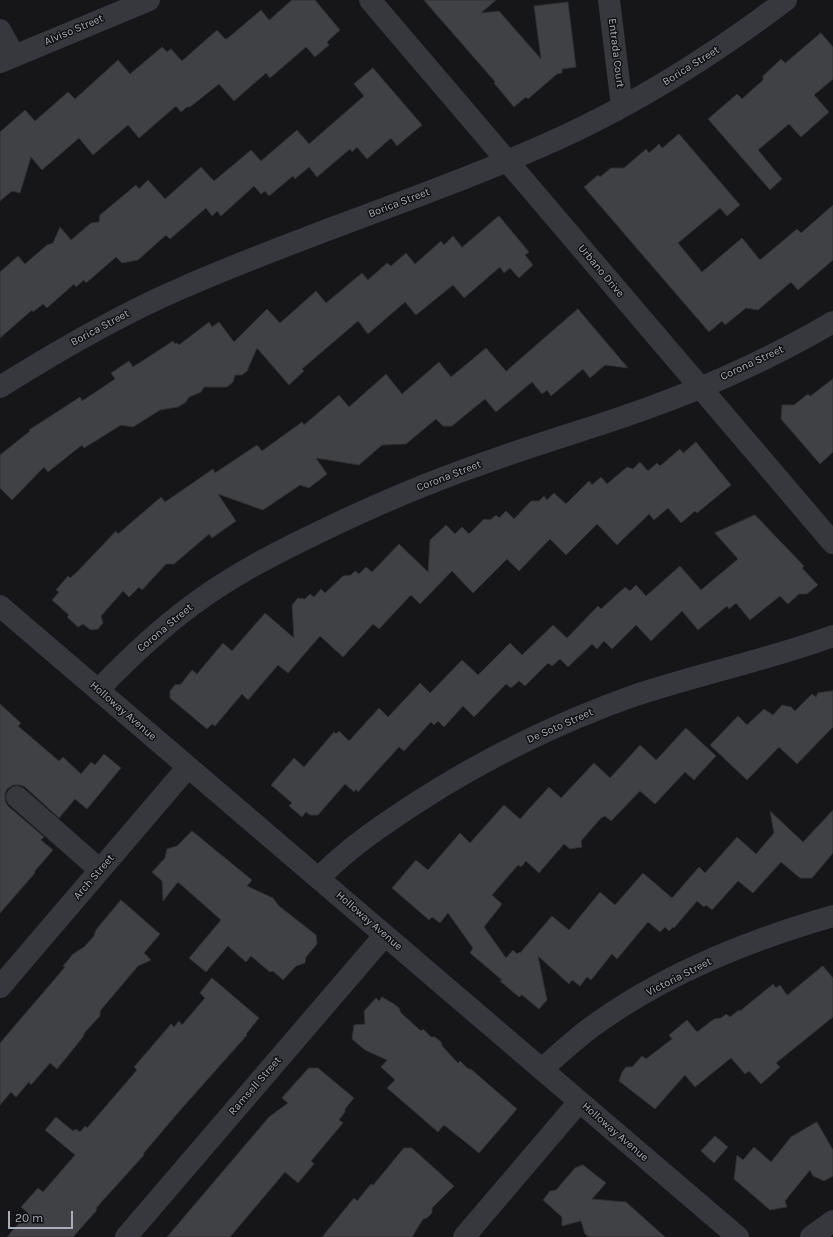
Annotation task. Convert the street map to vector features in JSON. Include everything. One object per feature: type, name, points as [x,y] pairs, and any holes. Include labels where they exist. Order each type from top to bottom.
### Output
[{"type":"street","name":"Alviso Street","points":[[7,59],[149,0]]},
{"type":"street","name":"Urbano Drive","points":[[370,0],[833,543]]},
{"type":"street","name":"Entrada Court","points":[[609,0],[622,107]]},
{"type":"street","name":"Borica Street","points":[[0,386],[93,331],[183,287],[508,161],[562,137],[622,107],[678,76],[734,39],[786,0]]},
{"type":"street","points":[[0,30],[7,59]]},
{"type":"street","name":"Corona Street","points":[[98,690],[152,637],[191,606],[233,577],[281,551],[383,502],[435,481],[649,408],[700,387],[833,322]]},
{"type":"street","name":"Holloway Avenue","points":[[0,606],[738,1237]]},
{"type":"street","name":"De Soto Street","points":[[318,878],[359,841],[394,818],[485,762],[536,736],[632,696],[833,636]]},
{"type":"street","name":"Arch Street","points":[[0,987],[188,767]]},
{"type":"street","points":[[17,797],[100,870]]},
{"type":"street","name":"Victoria Street","points":[[542,1070],[593,1026],[656,987],[731,951],[771,935],[833,916]]},
{"type":"street","name":"Ramsell Street","points":[[126,1237],[385,935]]},
{"type":"street","points":[[464,1237],[579,1102]]},
{"type":"street","points":[[811,1237],[833,1221]]},
{"type":"building","points":[[292,0],[315,0],[340,30],[327,42],[329,45],[315,57],[306,47],[270,78],[266,73],[234,101],[219,84],[190,107],[187,107],[181,112],[176,106],[139,138],[128,125],[93,155],[79,138],[42,170],[31,157],[20,193],[12,191],[0,201],[0,132],[25,110],[35,121],[68,92],[75,99],[118,60],[130,74],[162,47],[167,52],[171,49],[182,61],[217,30],[225,39],[228,38],[261,10],[269,20]]},
{"type":"building","points":[[424,0],[496,0],[481,13],[499,11],[541,59],[534,6],[568,2],[576,67],[562,69],[562,73],[557,74],[528,99],[526,97],[514,107],[494,83],[495,82]]},
{"type":"building","points":[[821,33],[833,47],[833,79],[814,95],[829,112],[801,137],[789,124],[758,150],[782,179],[770,190],[708,119],[737,94],[742,99],[763,80],[763,76],[781,59],[785,63]]},
{"type":"building","points":[[373,68],[422,125],[397,146],[391,138],[367,159],[357,147],[352,152],[350,149],[317,177],[309,167],[295,179],[293,176],[269,196],[265,191],[261,194],[254,186],[221,216],[217,211],[212,216],[206,208],[170,239],[166,235],[138,260],[122,263],[116,257],[86,283],[84,280],[76,287],[74,284],[47,308],[43,304],[33,312],[32,310],[0,338],[0,272],[18,256],[25,264],[47,245],[53,243],[60,227],[71,240],[91,223],[99,222],[100,215],[136,185],[139,189],[148,180],[165,199],[201,167],[214,181],[251,150],[261,161],[297,130],[309,144],[364,96],[354,84]]},
{"type":"building","points":[[679,134],[740,205],[727,216],[720,208],[678,243],[702,272],[742,238],[760,260],[797,229],[801,233],[833,205],[833,260],[798,290],[791,282],[758,310],[746,308],[725,325],[722,321],[709,332],[584,187],[598,175],[600,177],[611,168],[624,168],[646,149],[649,153],[659,144],[662,148]]},
{"type":"building","points":[[499,216],[529,252],[525,255],[533,265],[519,278],[510,268],[504,273],[500,267],[464,298],[453,285],[416,315],[405,302],[368,334],[358,321],[302,369],[304,371],[289,385],[257,348],[247,371],[242,375],[235,375],[233,382],[227,387],[204,387],[201,392],[189,397],[186,402],[178,407],[160,410],[133,427],[121,425],[84,448],[82,445],[48,472],[44,467],[12,500],[0,488],[0,455],[30,431],[29,430],[80,397],[82,401],[115,379],[111,373],[129,361],[133,367],[173,341],[175,344],[177,343],[179,345],[209,322],[212,327],[219,322],[234,342],[267,309],[280,323],[316,291],[326,303],[362,273],[368,280],[387,263],[391,266],[406,253],[415,264],[441,241],[444,245],[453,236],[462,247]]},
{"type":"building","points":[[578,309],[628,368],[605,365],[590,378],[583,369],[551,396],[547,390],[542,394],[532,382],[496,412],[485,399],[452,426],[443,426],[436,419],[406,444],[382,445],[359,465],[316,458],[327,474],[309,488],[300,485],[263,510],[218,494],[236,521],[212,538],[209,534],[174,564],[166,564],[142,590],[139,587],[129,597],[123,591],[101,616],[103,623],[98,629],[91,630],[83,624],[78,627],[67,617],[69,615],[52,600],[59,592],[56,590],[68,576],[70,578],[76,573],[116,531],[118,534],[161,497],[165,502],[213,469],[215,473],[257,445],[262,451],[302,422],[304,425],[339,395],[349,407],[386,374],[402,394],[439,362],[451,377],[486,348],[506,371]]},
{"type":"building","points":[[833,379],[833,452],[820,464],[781,419],[782,405],[794,405],[808,394],[810,396]]},
{"type":"building","points":[[696,442],[731,485],[697,513],[695,511],[681,523],[668,508],[654,520],[649,514],[617,545],[597,524],[566,555],[550,539],[519,571],[507,559],[473,593],[452,571],[420,604],[411,595],[379,629],[373,624],[343,657],[320,636],[288,673],[278,665],[248,700],[242,694],[215,726],[212,724],[207,729],[170,698],[170,691],[175,685],[181,684],[192,670],[197,674],[223,643],[232,651],[265,613],[294,638],[292,605],[298,598],[305,599],[310,594],[314,597],[321,589],[325,593],[343,576],[351,575],[355,571],[359,574],[366,567],[372,572],[399,544],[428,572],[430,540],[446,525],[455,534],[462,527],[469,534],[484,519],[490,520],[496,515],[499,518],[506,511],[514,519],[531,501],[539,501],[544,496],[547,500],[554,493],[566,504],[589,481],[592,485],[601,477],[607,484],[627,467],[633,469],[640,462],[648,471],[657,463],[660,466],[680,449],[683,453]]},
{"type":"building","points":[[755,515],[804,566],[802,568],[818,585],[807,594],[799,594],[788,604],[780,596],[750,620],[736,603],[729,609],[727,606],[698,630],[682,611],[651,641],[636,625],[612,649],[604,641],[597,649],[592,644],[568,667],[560,659],[552,666],[548,663],[525,686],[519,681],[511,688],[506,684],[474,717],[463,706],[444,727],[438,721],[434,725],[431,722],[404,751],[399,747],[358,792],[356,789],[354,792],[345,784],[318,815],[310,815],[306,812],[302,817],[289,806],[292,803],[271,785],[294,758],[304,767],[334,732],[336,734],[339,731],[349,741],[379,708],[388,717],[420,683],[430,693],[462,660],[478,675],[510,643],[522,655],[553,625],[567,638],[598,606],[601,609],[625,587],[630,591],[636,585],[646,596],[680,566],[701,590],[738,559],[715,533]]},
{"type":"building","points":[[833,691],[833,727],[797,764],[779,747],[747,780],[710,745],[738,716],[747,725],[764,709],[773,715],[782,705],[791,707],[795,711],[812,694],[816,697],[818,693]]},
{"type":"building","points":[[0,704],[21,723],[18,726],[59,761],[63,757],[81,774],[91,762],[95,765],[104,754],[121,768],[87,809],[75,799],[59,818],[25,787],[13,785],[7,789],[5,801],[8,806],[44,837],[41,840],[53,850],[0,913]]},
{"type":"building","points":[[686,728],[716,756],[694,780],[685,772],[655,804],[640,791],[611,821],[605,816],[601,818],[581,841],[582,847],[570,849],[564,844],[539,873],[526,861],[521,867],[518,865],[492,895],[502,904],[484,927],[506,958],[513,950],[517,954],[519,952],[520,953],[552,916],[569,930],[600,892],[615,905],[643,873],[672,898],[699,867],[705,873],[737,837],[756,854],[774,833],[770,811],[803,842],[833,810],[833,853],[812,878],[800,878],[781,862],[753,893],[738,881],[712,910],[706,905],[704,907],[697,901],[674,928],[673,927],[669,931],[665,927],[660,932],[648,922],[617,959],[612,954],[591,980],[587,977],[580,986],[572,980],[569,984],[538,956],[547,1000],[539,1009],[522,995],[519,997],[500,981],[502,980],[470,953],[473,948],[448,913],[440,923],[432,917],[429,920],[392,888],[416,860],[428,870],[460,833],[470,843],[504,805],[520,819],[549,787],[561,798],[594,763],[610,778],[640,745],[656,760]]},
{"type":"building","points":[[192,831],[252,880],[247,886],[273,898],[279,906],[316,935],[317,944],[306,957],[305,963],[296,966],[283,980],[273,971],[270,972],[251,956],[246,962],[228,946],[206,972],[189,958],[221,920],[178,882],[163,901],[162,881],[152,872],[165,858],[167,849],[177,846]]},
{"type":"building","points":[[121,900],[160,934],[144,953],[151,960],[138,966],[100,1011],[100,1016],[85,1032],[83,1037],[57,1069],[50,1063],[31,1085],[29,1082],[16,1097],[11,1092],[0,1105],[0,1043],[65,967],[63,966],[73,954],[84,947],[94,936],[96,930]]},
{"type":"building","points":[[823,966],[833,978],[833,1017],[776,1063],[780,1067],[761,1084],[749,1071],[745,1074],[731,1058],[695,1087],[685,1075],[655,1109],[619,1081],[622,1072],[626,1067],[632,1067],[642,1056],[646,1059],[672,1039],[669,1035],[687,1020],[697,1032],[714,1019],[721,1018],[726,1014],[730,1017],[739,1010],[740,1011],[773,984],[776,988],[780,985],[787,995]]},
{"type":"building","points":[[212,978],[259,1018],[246,1034],[247,1035],[176,1115],[143,1154],[144,1155],[96,1208],[97,1210],[73,1237],[7,1237],[28,1213],[21,1207],[38,1188],[43,1192],[75,1155],[45,1130],[56,1117],[73,1131],[76,1129],[80,1132],[85,1126],[87,1128],[137,1070],[134,1067],[171,1024],[174,1027],[179,1021],[182,1025],[205,998],[200,993]]},
{"type":"building","points":[[382,997],[399,1008],[401,1013],[421,1031],[423,1029],[431,1037],[435,1037],[458,1063],[460,1061],[467,1068],[472,1070],[517,1109],[479,1153],[444,1125],[438,1132],[387,1088],[395,1080],[381,1067],[387,1060],[365,1050],[352,1039],[354,1025],[365,1024],[364,1011],[376,998],[379,1001]]},
{"type":"building","points":[[309,1068],[318,1068],[354,1098],[345,1109],[345,1112],[339,1120],[343,1123],[311,1161],[314,1164],[298,1183],[285,1172],[230,1237],[167,1237],[269,1117],[288,1103],[282,1098]]},
{"type":"building","points":[[817,1122],[833,1150],[833,1176],[824,1181],[813,1176],[810,1170],[785,1201],[787,1207],[770,1210],[734,1179],[737,1155],[743,1160],[754,1147],[771,1162],[791,1137]]},
{"type":"building","points":[[715,1136],[728,1147],[714,1163],[701,1151]]},
{"type":"building","points":[[404,1148],[412,1148],[454,1186],[432,1208],[432,1213],[427,1218],[423,1219],[412,1237],[322,1237],[354,1198],[357,1201],[371,1184],[373,1185]]},
{"type":"building","points":[[583,1165],[606,1183],[592,1199],[626,1202],[665,1237],[589,1237],[585,1234],[581,1221],[562,1226],[562,1217],[543,1200],[550,1191],[556,1190],[575,1168]]}]
